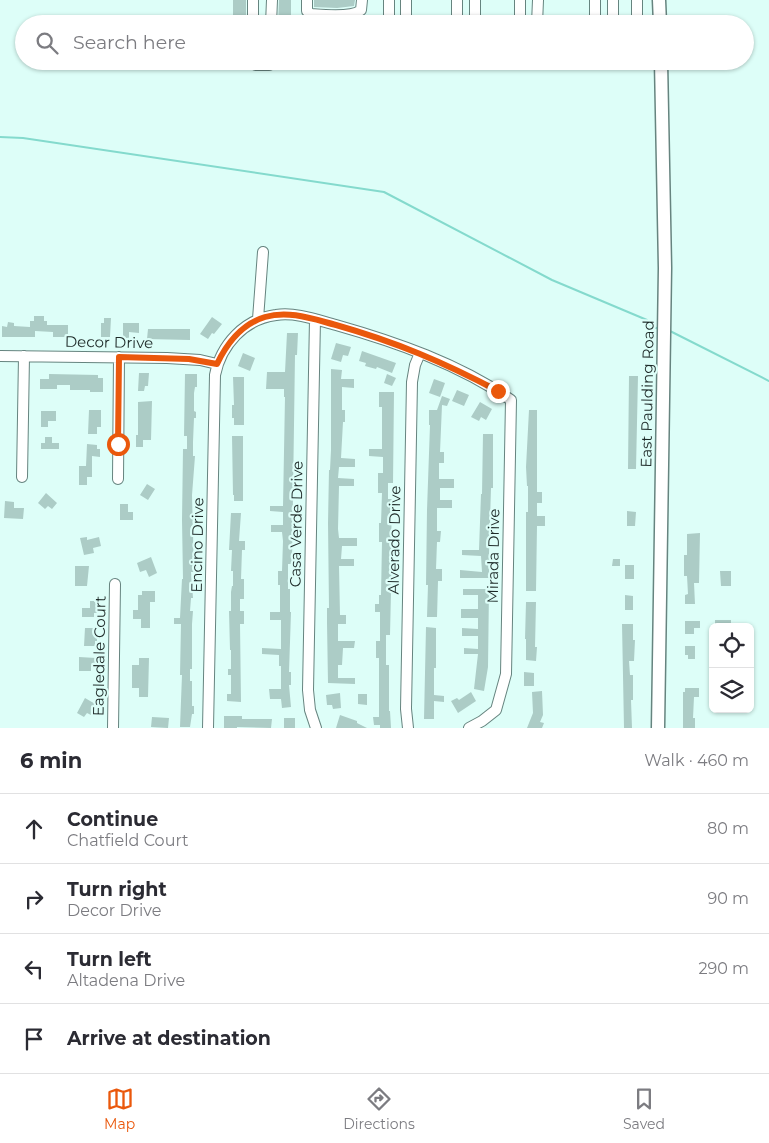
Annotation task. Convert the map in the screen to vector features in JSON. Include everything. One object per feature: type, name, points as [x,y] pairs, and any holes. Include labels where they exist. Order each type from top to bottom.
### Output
[{"type":"main road","points":[[659,0],[660,15]]},
{"type":"main road","name":"East Paulding Road","points":[[658,728],[664,268],[660,70]]},
{"type":"street","points":[[253,0],[253,15]]},
{"type":"street","points":[[271,15],[272,0]]},
{"type":"street","points":[[307,0],[307,11],[311,14],[341,15],[357,14],[361,10],[362,0]]},
{"type":"street","points":[[389,0],[389,15]]},
{"type":"street","points":[[406,0],[406,15]]},
{"type":"street","points":[[456,0],[457,15]]},
{"type":"street","points":[[475,0],[475,15]]},
{"type":"street","points":[[520,0],[520,15]]},
{"type":"street","points":[[537,15],[538,0]]},
{"type":"street","points":[[595,0],[595,15]]},
{"type":"street","points":[[613,0],[613,15]]},
{"type":"street","points":[[637,0],[637,15]]},
{"type":"street","points":[[258,319],[264,252]]},
{"type":"street","points":[[217,364],[236,335],[246,326],[258,319],[283,314],[315,319],[367,334],[420,353]]},
{"type":"street","name":"Casa Verde Drive","points":[[315,319],[308,690],[310,710],[316,728]]},
{"type":"street","name":"Mirada Drive","points":[[420,353],[456,369],[511,400],[506,674],[496,710],[469,728]]},
{"type":"street","name":"Alverado Drive","points":[[408,728],[406,708],[412,382],[415,365],[420,353]]},
{"type":"street","name":"Decor Drive","points":[[0,356],[189,359],[217,364]]},
{"type":"street","points":[[22,477],[24,356]]},
{"type":"street","points":[[118,479],[119,357]]},
{"type":"street","name":"Encino Drive","points":[[208,728],[214,385],[217,364]]},
{"type":"street","name":"Eagledale Court","points":[[113,728],[115,584]]},
{"type":"building","points":[[233,0],[246,0],[246,15],[233,15]]},
{"type":"building","points":[[279,0],[291,0],[291,15],[278,15]]},
{"type":"building","points":[[314,0],[355,0],[354,6],[337,8],[314,7]]},
{"type":"building","points":[[34,316],[44,316],[44,321],[47,321],[47,325],[68,325],[68,337],[53,337],[53,332],[35,331],[35,337],[2,337],[2,326],[7,327],[8,322],[14,323],[14,326],[30,327],[30,321],[34,321]]},
{"type":"building","points":[[212,317],[222,324],[208,339],[200,334]]},
{"type":"building","points":[[104,318],[111,318],[110,337],[101,337],[101,323],[104,323]]},
{"type":"building","points":[[123,323],[139,323],[139,333],[129,332],[129,338],[123,338]]},
{"type":"building","points":[[148,329],[190,329],[190,340],[147,339]]},
{"type":"building","points":[[287,333],[298,333],[297,355],[295,355],[292,564],[288,564],[288,589],[290,589],[291,612],[289,672],[291,672],[291,685],[289,685],[291,707],[282,708],[281,699],[270,699],[269,689],[281,689],[279,655],[262,654],[262,648],[281,649],[281,620],[270,620],[270,612],[280,612],[278,571],[282,571],[283,541],[282,532],[271,532],[271,525],[283,525],[283,512],[270,511],[270,506],[283,506],[285,397],[284,389],[266,389],[267,372],[285,372]]},
{"type":"building","points":[[336,343],[351,347],[348,356],[343,355],[341,362],[331,359]]},
{"type":"building","points":[[362,351],[396,363],[392,373],[377,367],[376,369],[365,366],[366,363],[359,361]]},
{"type":"building","points":[[243,353],[255,358],[250,371],[238,366]]},
{"type":"building","points":[[331,369],[342,370],[341,379],[354,379],[354,388],[342,387],[342,410],[345,410],[345,422],[343,422],[341,458],[355,459],[355,467],[339,467],[338,478],[354,479],[354,486],[339,486],[338,529],[339,538],[357,538],[357,546],[342,546],[341,559],[354,559],[354,566],[339,566],[340,615],[346,615],[346,624],[338,624],[338,641],[355,641],[354,648],[343,648],[342,665],[338,665],[338,678],[355,678],[355,684],[328,683],[327,608],[329,608],[328,523],[331,450]]},
{"type":"building","points":[[139,373],[149,373],[148,386],[145,386],[144,391],[138,391]]},
{"type":"building","points":[[49,374],[98,375],[98,378],[103,378],[103,392],[70,390],[70,385],[57,385],[57,389],[40,389],[40,379],[49,379]]},
{"type":"building","points":[[185,374],[197,374],[197,387],[195,387],[194,393],[196,418],[194,418],[193,456],[195,456],[192,495],[194,572],[191,572],[193,598],[191,598],[190,611],[193,611],[190,681],[192,681],[192,706],[194,706],[194,714],[192,714],[190,727],[180,727],[181,624],[174,624],[174,618],[180,618],[183,579],[183,449],[187,449],[187,436],[184,436]]},
{"type":"building","points":[[387,374],[396,378],[392,386],[384,383]]},
{"type":"building","points":[[629,376],[638,376],[636,469],[628,469]]},
{"type":"building","points":[[233,377],[244,377],[244,425],[234,425],[234,418],[232,418],[232,405],[234,405]]},
{"type":"building","points":[[434,379],[445,383],[440,397],[429,393]]},
{"type":"building","points":[[457,390],[469,395],[464,406],[452,401]]},
{"type":"building","points":[[379,392],[394,392],[393,483],[388,483],[388,499],[392,499],[390,635],[386,635],[386,665],[389,665],[391,728],[380,728],[380,725],[374,725],[373,717],[379,717],[379,658],[376,658],[376,641],[380,641],[380,612],[375,612],[375,604],[379,604],[379,595],[381,595],[382,542],[379,542],[379,523],[381,523],[382,493],[378,493],[378,473],[383,473],[383,457],[369,456],[369,449],[382,449],[382,407],[379,407]]},
{"type":"building","points":[[442,396],[450,399],[447,406],[442,405],[440,452],[444,452],[444,463],[439,463],[439,479],[454,479],[454,488],[440,488],[440,500],[452,500],[452,508],[437,508],[437,531],[441,531],[440,542],[437,542],[436,569],[442,569],[442,581],[438,581],[437,617],[427,617],[429,410],[437,410]]},
{"type":"building","points":[[152,401],[151,440],[143,440],[143,447],[136,447],[138,402]]},
{"type":"building","points":[[480,402],[492,409],[486,420],[481,417],[479,421],[471,417]]},
{"type":"building","points":[[89,410],[101,410],[101,427],[97,427],[97,434],[88,434]]},
{"type":"building","points":[[529,410],[537,410],[537,492],[542,492],[542,503],[537,503],[537,516],[545,516],[545,526],[537,526],[536,591],[526,591],[526,512],[528,512],[528,486],[526,467]]},
{"type":"building","points":[[41,411],[56,411],[56,421],[48,421],[48,427],[41,427]]},
{"type":"building","points":[[483,434],[493,434],[493,488],[491,488],[489,554],[491,566],[489,566],[489,578],[460,578],[460,570],[482,572],[481,556],[462,555],[462,550],[479,550]]},
{"type":"building","points":[[232,436],[243,436],[243,501],[234,501]]},
{"type":"building","points":[[45,437],[52,437],[52,443],[59,443],[59,449],[41,449],[41,443],[45,443]]},
{"type":"building","points":[[87,444],[97,445],[97,449],[100,449],[100,457],[92,456],[92,477],[87,477],[87,485],[79,485],[79,466],[86,466]]},
{"type":"building","points":[[147,484],[155,489],[148,500],[140,495]]},
{"type":"building","points":[[46,493],[57,503],[52,509],[48,506],[45,509],[38,503]]},
{"type":"building","points":[[5,501],[14,502],[14,508],[24,508],[23,519],[4,518]]},
{"type":"building","points":[[120,504],[128,504],[128,512],[133,512],[133,520],[120,520]]},
{"type":"building","points":[[627,511],[636,512],[635,526],[627,526]]},
{"type":"building","points":[[231,513],[241,513],[239,541],[245,541],[245,550],[242,550],[241,579],[244,579],[244,599],[240,599],[240,611],[244,611],[244,624],[240,624],[241,702],[227,701],[227,694],[231,694],[231,675],[228,675],[228,669],[231,669],[229,611],[231,611],[231,592],[233,586],[233,571],[231,571],[232,550],[229,550]]},
{"type":"building","points":[[700,533],[699,583],[694,583],[695,604],[685,604],[685,595],[688,594],[687,576],[684,576],[687,534]]},
{"type":"building","points":[[87,537],[87,540],[99,537],[101,546],[93,548],[94,553],[84,555],[80,538]]},
{"type":"building","points":[[151,557],[157,573],[149,577],[146,570],[140,572],[137,563]]},
{"type":"building","points":[[613,559],[620,559],[620,566],[612,566]]},
{"type":"building","points":[[625,565],[634,565],[634,579],[625,579]]},
{"type":"building","points":[[75,566],[89,566],[87,586],[75,586]]},
{"type":"building","points":[[720,571],[731,571],[731,586],[721,586]]},
{"type":"building","points":[[463,589],[489,589],[488,667],[484,691],[474,689],[478,654],[464,654],[464,648],[478,649],[478,636],[462,636],[462,628],[478,629],[478,618],[461,618],[461,609],[478,609],[478,595],[463,595]]},
{"type":"building","points":[[142,591],[155,591],[155,602],[150,602],[150,628],[141,628],[141,619],[133,619],[133,610],[138,610],[138,595],[142,595]]},
{"type":"building","points":[[625,595],[633,596],[633,610],[625,610]]},
{"type":"building","points":[[90,601],[97,601],[97,613],[94,613],[94,617],[82,617],[82,608],[90,608]]},
{"type":"building","points":[[526,602],[536,602],[536,661],[526,660]]},
{"type":"building","points":[[715,620],[731,620],[731,623],[715,623]]},
{"type":"building","points":[[685,621],[700,621],[700,628],[694,628],[694,634],[685,634]]},
{"type":"building","points":[[622,624],[633,624],[633,640],[635,640],[634,661],[629,661],[630,675],[633,675],[633,700],[631,700],[632,728],[624,728]]},
{"type":"building","points":[[426,627],[436,628],[434,695],[444,696],[444,702],[434,701],[434,719],[424,719]]},
{"type":"building","points":[[85,628],[97,628],[95,646],[84,646]]},
{"type":"building","points":[[685,646],[695,646],[695,659],[688,659],[688,655],[685,655]]},
{"type":"building","points":[[79,657],[96,658],[96,667],[91,667],[91,671],[79,671]]},
{"type":"building","points":[[139,658],[149,658],[148,697],[139,697],[139,688],[132,688],[132,665],[139,665]]},
{"type":"building","points":[[524,672],[534,673],[534,686],[524,686]]},
{"type":"building","points":[[685,688],[699,688],[699,697],[694,697],[693,718],[695,718],[695,728],[683,728],[683,692],[685,692]]},
{"type":"building","points":[[542,691],[543,715],[540,722],[544,723],[542,728],[527,728],[533,713],[532,692]]},
{"type":"building","points":[[471,692],[476,701],[458,713],[451,701],[457,698],[459,700]]},
{"type":"building","points":[[340,693],[341,708],[333,709],[332,705],[327,705],[326,695]]},
{"type":"building","points":[[358,694],[367,694],[367,705],[358,704]]},
{"type":"building","points":[[85,698],[97,705],[91,715],[87,713],[84,717],[77,713]]},
{"type":"building","points":[[340,715],[357,721],[357,723],[367,728],[336,728]]},
{"type":"building","points":[[224,716],[242,716],[242,719],[272,719],[271,728],[224,728]]},
{"type":"building","points":[[152,717],[169,718],[168,728],[151,727]]},
{"type":"building","points":[[284,718],[295,718],[295,728],[284,728]]},
{"type":"waterway","points":[[0,137],[23,138],[384,192],[552,280],[647,320],[651,326],[659,329]]},
{"type":"waterway","points":[[670,331],[769,381]]},
{"type":"route","points":[[118,444],[119,357],[189,359],[217,364],[236,335],[246,326],[258,319],[283,314],[304,317],[398,344],[456,369],[498,391]]}]
